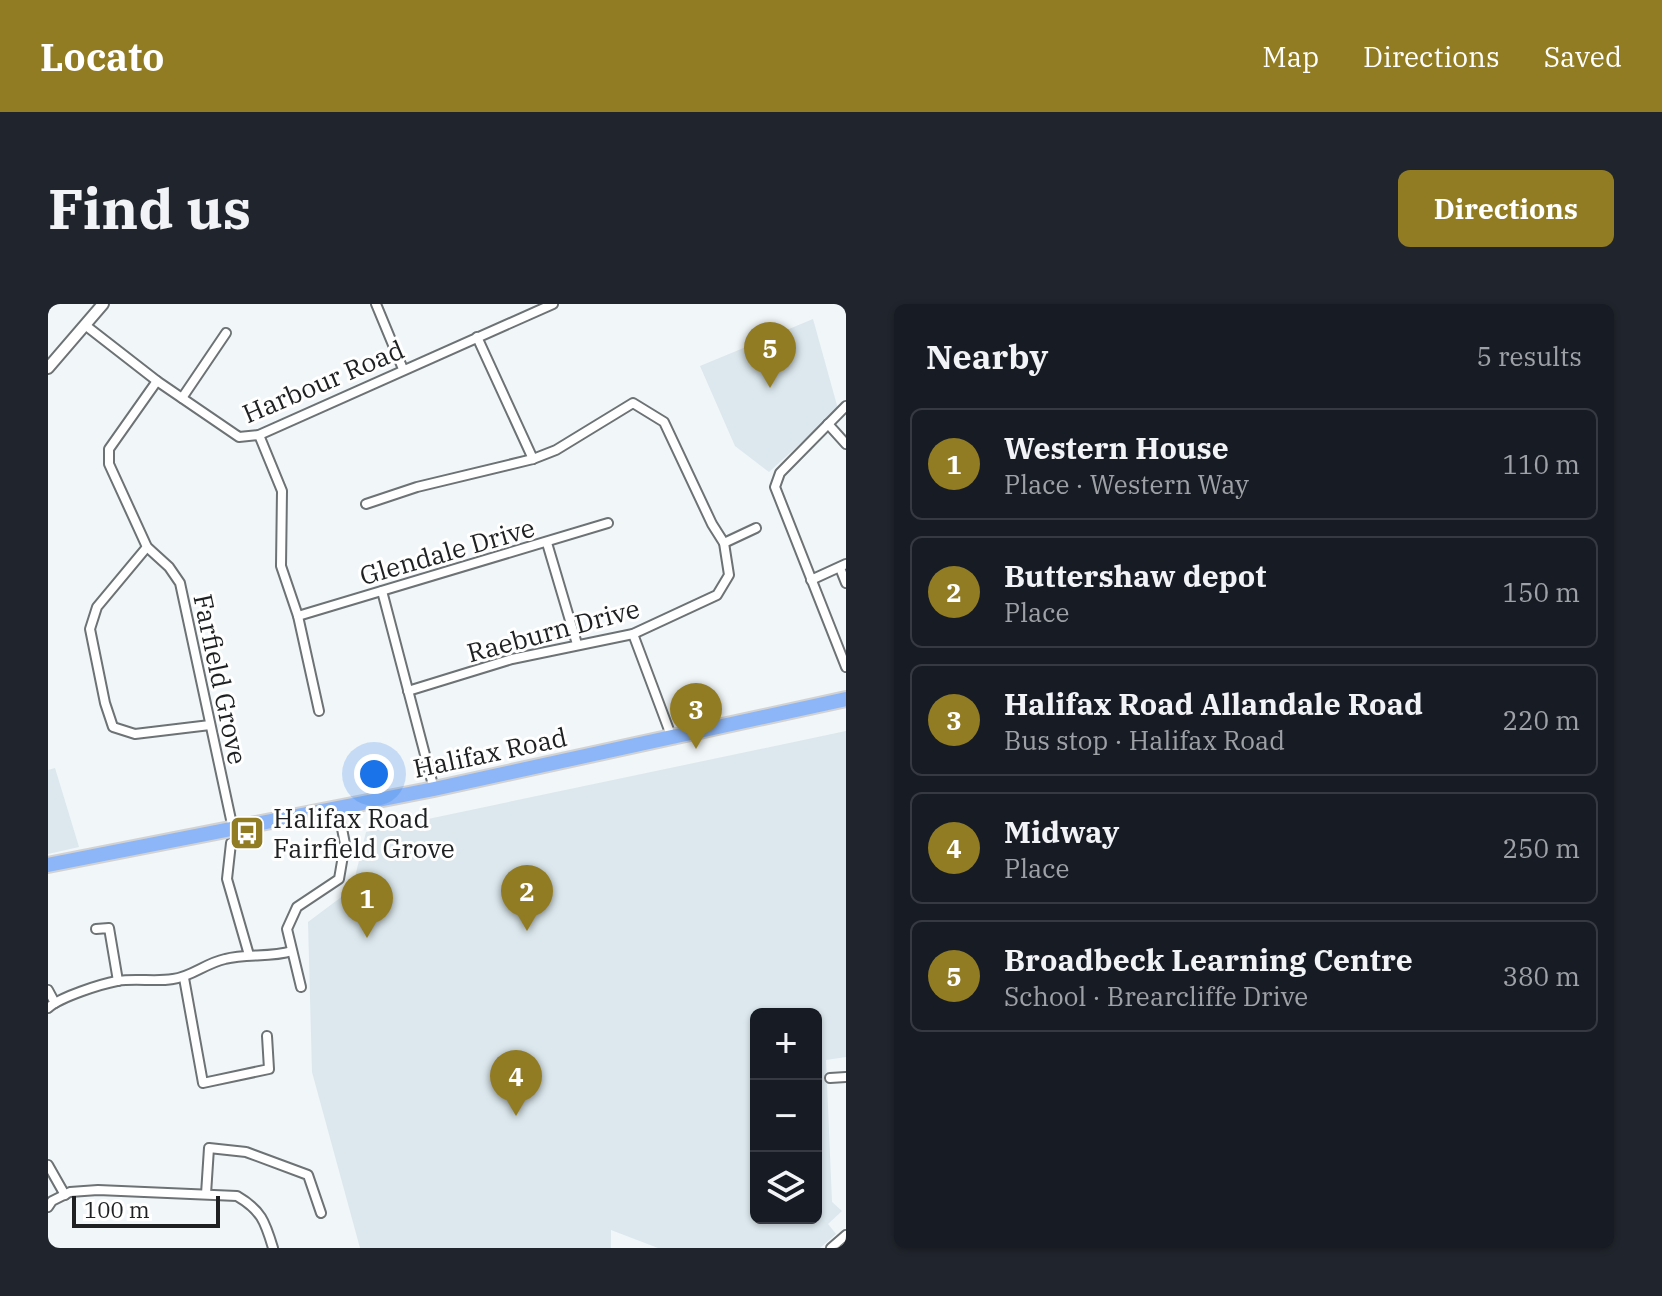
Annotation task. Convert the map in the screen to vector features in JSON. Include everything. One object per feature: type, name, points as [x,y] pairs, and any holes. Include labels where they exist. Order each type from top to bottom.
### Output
[{"type":"highway","name":"Halifax Road","points":[[48,865],[232,836],[338,808],[846,699]]},
{"type":"street","points":[[48,368],[103,304]]},
{"type":"street","points":[[376,304],[403,369]]},
{"type":"street","name":"Harbour Road","points":[[85,325],[157,381],[239,437],[259,435],[553,304]]},
{"type":"street","points":[[182,398],[226,333]]},
{"type":"street","points":[[366,504],[417,487],[533,459],[477,337]]},
{"type":"street","name":"Farfield Grove","points":[[157,381],[109,449],[109,464],[147,547],[169,567],[180,583],[232,836],[227,879],[249,955]]},
{"type":"street","name":"Raeburn Drive","points":[[408,691],[512,659],[633,634],[717,595],[729,575],[724,543],[664,422],[633,403],[556,450],[533,459]]},
{"type":"street","points":[[846,406],[780,473],[775,487],[846,667]]},
{"type":"street","points":[[828,424],[846,444]]},
{"type":"street","points":[[259,435],[282,491],[281,566],[298,616],[319,711]]},
{"type":"street","name":"Glendale Drive","points":[[298,616],[608,523]]},
{"type":"street","points":[[724,543],[756,528]]},
{"type":"street","points":[[547,543],[577,644]]},
{"type":"street","points":[[147,547],[97,607],[90,629],[113,727],[135,734],[210,725]]},
{"type":"street","points":[[811,580],[843,566],[846,583]]},
{"type":"street","points":[[382,591],[434,789]]},
{"type":"street","points":[[633,634],[672,738]]},
{"type":"street","points":[[301,987],[287,929],[297,907],[339,879],[345,844],[338,808]]},
{"type":"street","points":[[96,929],[109,928],[118,981]]},
{"type":"street","points":[[48,990],[52,1005],[118,981],[154,983],[184,978],[193,970],[224,959],[279,955],[292,951]]},
{"type":"street","points":[[184,978],[203,1083],[269,1069],[267,1036]]},
{"type":"street","points":[[830,1078],[846,1077]]},
{"type":"street","points":[[206,1194],[209,1148],[246,1152],[308,1175],[321,1213]]},
{"type":"street","points":[[48,1165],[65,1195]]},
{"type":"street","points":[[48,1207],[52,1201],[70,1192],[98,1190],[237,1196],[255,1207],[266,1225],[273,1248]]},
{"type":"street","points":[[831,1248],[846,1235]]},
{"type":"shaded area","points":[[813,319],[838,409],[769,472],[735,446],[700,366]]},
{"type":"shaded area","points":[[846,731],[846,1057],[826,1060],[832,1202],[842,1211],[828,1224],[836,1234],[820,1248],[658,1248],[611,1230],[611,1248],[360,1248],[312,1072],[308,922],[352,889],[366,832]]},
{"type":"shaded area","points":[[55,768],[79,847],[48,854],[48,770]]},
{"type":"place","name":"Broadbeck Learning Centre","points":[[770,388]]},
{"type":"place","name":"Halifax Road Allandale Road","points":[[696,749]]},
{"type":"place","name":"Halifax Road Fairfield Grove","points":[[247,833]]},
{"type":"place","name":"Buttershaw depot","points":[[527,931]]},
{"type":"place","name":"Western House","points":[[367,938]]},
{"type":"place","name":"Midway","points":[[516,1116]]}]
